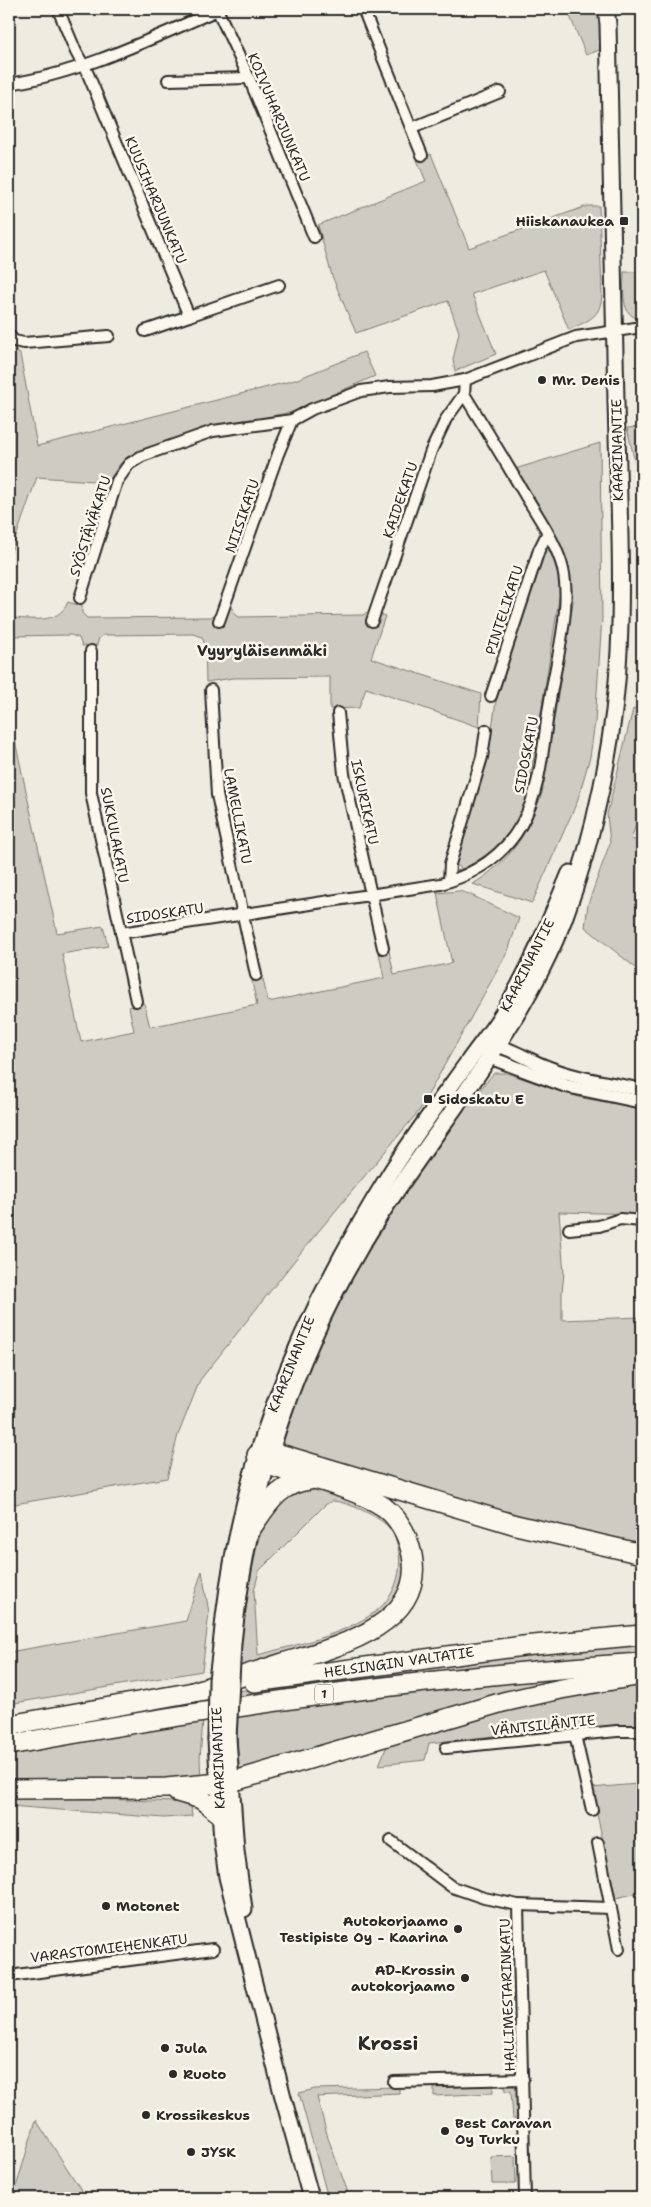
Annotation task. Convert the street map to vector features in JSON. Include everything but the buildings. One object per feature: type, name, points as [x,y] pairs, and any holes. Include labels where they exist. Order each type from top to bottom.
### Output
[{"type":"highway","points":[[193,1692],[341,1646],[378,1627],[395,1612],[408,1593],[413,1560],[410,1546],[400,1523],[392,1514],[370,1500],[310,1480],[264,1457]]},
{"type":"highway","points":[[264,1457],[516,1524],[642,1554]]},
{"type":"highway","points":[[250,1530],[278,1493],[295,1481],[310,1480]]},
{"type":"highway","name":"HELSINGIN VALTATIE","points":[[9,1725],[193,1692],[432,1657],[642,1634]]},
{"type":"highway","name":"HELSINGIN VALTATIE","points":[[9,1744],[202,1712],[313,1696],[462,1678],[642,1663]]},
{"type":"highway","points":[[9,1789],[166,1788],[224,1783],[503,1702],[560,1689],[642,1675]]},
{"type":"highway","points":[[166,1788],[201,1799],[219,1813]]},
{"type":"main road","name":"KAARINANTIE","points":[[255,1980],[224,1783],[222,1739],[230,1569],[239,1523],[308,1348],[356,1253],[405,1178],[500,1045],[540,972],[562,924],[582,864],[612,726],[619,649],[621,577],[608,14]]},
{"type":"main road","name":"KAARINANTIE","points":[[227,1645],[276,1396],[297,1344],[325,1286],[393,1169],[512,998],[573,867],[594,813]]},
{"type":"main road","name":"KAARINANTIE","points":[[224,1783],[219,1813],[227,1877],[255,1980],[283,2097],[311,2198]]},
{"type":"street","name":"KUUSIHARJUNKATU","points":[[58,9],[76,52],[84,65],[189,316]]},
{"type":"street","points":[[9,84],[52,75],[84,65],[218,9]]},
{"type":"street","name":"KOIVUHARJUNKATU","points":[[218,9],[249,78],[314,238]]},
{"type":"street","points":[[363,9],[422,155]]},
{"type":"street","points":[[168,80],[249,78]]},
{"type":"street","points":[[412,128],[500,92]]},
{"type":"street","points":[[144,331],[279,285]]},
{"type":"street","points":[[292,420],[312,409],[361,391],[390,387],[432,386],[465,380],[576,337],[642,327]]},
{"type":"street","points":[[9,335],[18,343],[109,336]]},
{"type":"street","points":[[464,394],[465,380]]},
{"type":"street","name":"SIDOSKATU","points":[[121,933],[371,896],[449,881],[478,870],[501,852],[520,826],[533,796],[565,605],[562,563],[547,534],[464,394]]},
{"type":"street","name":"KAIDEKATU","points":[[372,621],[431,452],[446,419],[464,394]]},
{"type":"street","name":"SYÖSTÄVÄKATU","points":[[80,598],[114,489],[128,464],[167,446],[213,431],[292,420]]},
{"type":"street","name":"NIISIKATU","points":[[219,621],[292,420]]},
{"type":"street","name":"PINTELIKATU","points":[[491,696],[539,550],[547,534]]},
{"type":"street","name":"SUKKULAKATU","points":[[91,651],[91,793],[136,1001]]},
{"type":"street","name":"LAMELLIKATU","points":[[211,690],[217,795],[256,975]]},
{"type":"street","name":"ISKURIKATU","points":[[338,713],[344,774],[383,948]]},
{"type":"street","points":[[449,881],[450,864],[482,757],[486,730]]},
{"type":"street","points":[[482,1043],[500,1045],[548,1067],[642,1090]]},
{"type":"street","points":[[482,1043],[491,1058],[566,1086],[642,1102]]},
{"type":"street","points":[[569,1229],[598,1226],[620,1220],[642,1222]]},
{"type":"street","name":"VÄNTSILÄNTIE","points":[[446,1748],[617,1731],[642,1731]]},
{"type":"street","points":[[575,1735],[592,1810]]},
{"type":"street","name":"HALLIMESTARINKATU","points":[[391,1841],[452,1887],[518,1905],[525,2198]]},
{"type":"street","points":[[598,1843],[619,1949]]},
{"type":"street","points":[[518,1905],[611,1908]]},
{"type":"street","name":"VARASTOMIEHENKATU","points":[[9,1976],[213,1949]]},
{"type":"street","points":[[394,2082],[523,2079]]},
{"type":"shaded area","points":[[567,9],[600,9],[602,49],[586,55]]},
{"type":"shaded area","points":[[431,154],[469,248],[587,206],[599,206],[602,293],[597,313],[569,330],[544,270],[472,294],[496,354],[455,371],[453,360],[459,332],[448,301],[356,333],[332,276],[318,225],[426,181],[417,160]]},
{"type":"shaded area","points":[[624,272],[642,272],[642,319],[629,313],[626,308],[624,301]]},
{"type":"shaded area","points":[[9,346],[20,354],[37,446],[295,380],[364,352],[375,376],[292,412],[236,423],[169,441],[127,457],[119,465],[108,482],[37,477],[9,557]]},
{"type":"shaded area","points":[[642,427],[642,492],[627,428]]},
{"type":"shaded area","points":[[600,443],[602,618],[595,722],[590,757],[577,802],[532,903],[473,884],[487,875],[508,856],[530,822],[542,793],[573,602],[570,574],[563,550],[515,469]]},
{"type":"shaded area","points":[[546,548],[555,563],[560,592],[529,789],[514,828],[498,850],[476,865],[462,869],[455,864],[487,763],[496,701]]},
{"type":"shaded area","points":[[68,602],[82,606],[82,613],[87,618],[210,617],[215,614],[218,608],[233,608],[234,613],[239,617],[363,615],[370,610],[385,616],[371,658],[481,694],[479,727],[366,688],[359,708],[330,709],[330,677],[233,678],[206,682],[205,645],[202,637],[194,634],[104,635],[99,638],[97,645],[82,646],[79,638],[71,635],[9,636],[9,618],[50,618],[58,615]]},
{"type":"shaded area","points":[[633,709],[642,712],[642,806],[631,839],[642,842],[642,973],[585,927],[588,904],[610,843],[607,814]]},
{"type":"shaded area","points":[[9,713],[57,933],[103,926],[108,946],[62,954],[81,1042],[134,1031],[129,1007],[144,1003],[150,1027],[257,1005],[252,981],[263,979],[268,1002],[384,978],[379,953],[389,951],[394,975],[452,963],[437,893],[459,891],[469,894],[519,918],[508,951],[419,1111],[302,1251],[200,1380],[178,1435],[167,1478],[9,1505]]},
{"type":"shaded area","points":[[494,1073],[506,1073],[582,1098],[642,1108],[642,1214],[559,1212],[564,1273],[562,1320],[642,1317],[642,1546],[548,1526],[291,1450],[285,1444],[283,1438],[286,1422],[322,1334],[358,1262],[473,1090],[478,1092]]},
{"type":"shaded area","points":[[320,1487],[380,1513],[406,1546],[403,1590],[377,1620],[304,1653],[239,1667],[239,1632],[257,1545],[264,1524],[288,1492]],"holes":[[[332,1501],[372,1515],[390,1529],[395,1539],[400,1562],[399,1573],[391,1595],[375,1612],[348,1627],[319,1638],[258,1655],[254,1591],[259,1571],[325,1505]]]},
{"type":"shaded area","points":[[202,1571],[209,1613],[202,1671],[9,1704],[9,1652],[186,1621]]},
{"type":"shaded area","points":[[642,1642],[642,1657],[407,1677],[238,1697],[238,1691],[407,1668]]},
{"type":"shaded area","points":[[597,1675],[238,1771],[237,1715],[404,1693]]},
{"type":"shaded area","points":[[642,1682],[642,1725],[568,1728],[429,1743],[425,1760],[379,1765],[389,1741],[476,1715]]},
{"type":"shaded area","points":[[203,1720],[200,1758],[201,1782],[9,1785],[9,1754]]},
{"type":"shaded area","points":[[642,1785],[642,1892],[616,1898],[591,1788]]},
{"type":"shaded area","points":[[9,1795],[176,1802],[191,1806],[192,1816],[164,1818],[9,1806]]},
{"type":"shaded area","points":[[493,2085],[493,2093],[434,2096],[434,2088]]},
{"type":"shaded area","points":[[505,2086],[513,2086],[517,2089],[519,2119],[513,2119],[511,2091],[505,2091]]},
{"type":"shaded area","points":[[399,2087],[399,2093],[317,2097],[328,2138],[350,2198],[328,2198],[299,2093],[315,2089]]},
{"type":"shaded area","points":[[36,2120],[83,2193],[84,2198],[9,2198],[9,2192],[14,2194]]},
{"type":"shaded area","points":[[515,2156],[516,2184],[492,2184],[491,2157]]},
{"type":"place","name":"Hiiskanaukea","points":[[624,221]]},
{"type":"place","name":"Mr. Denis","points":[[542,380]]},
{"type":"place","name":"Sidoskatu E","points":[[428,1099]]},
{"type":"place","name":"Motonet","points":[[106,1906]]},
{"type":"place","name":"Autokorjaamo Testipiste Oy - Kaarina","points":[[458,1929]]},
{"type":"place","name":"AD-Krossin autokorjaamo","points":[[465,1978]]},
{"type":"place","name":"Jula","points":[[165,2048]]},
{"type":"place","name":"Ruoto","points":[[173,2074]]},
{"type":"place","name":"Krossikeskus","points":[[146,2115]]},
{"type":"place","name":"Best Caravan Oy Turku","points":[[445,2131]]},
{"type":"place","name":"JYSK","points":[[191,2152]]},
{"type":"district","name":"Vyyryläisenmäki","points":[[262,651]]},
{"type":"district","name":"Krossi","points":[[388,2043]]}]
